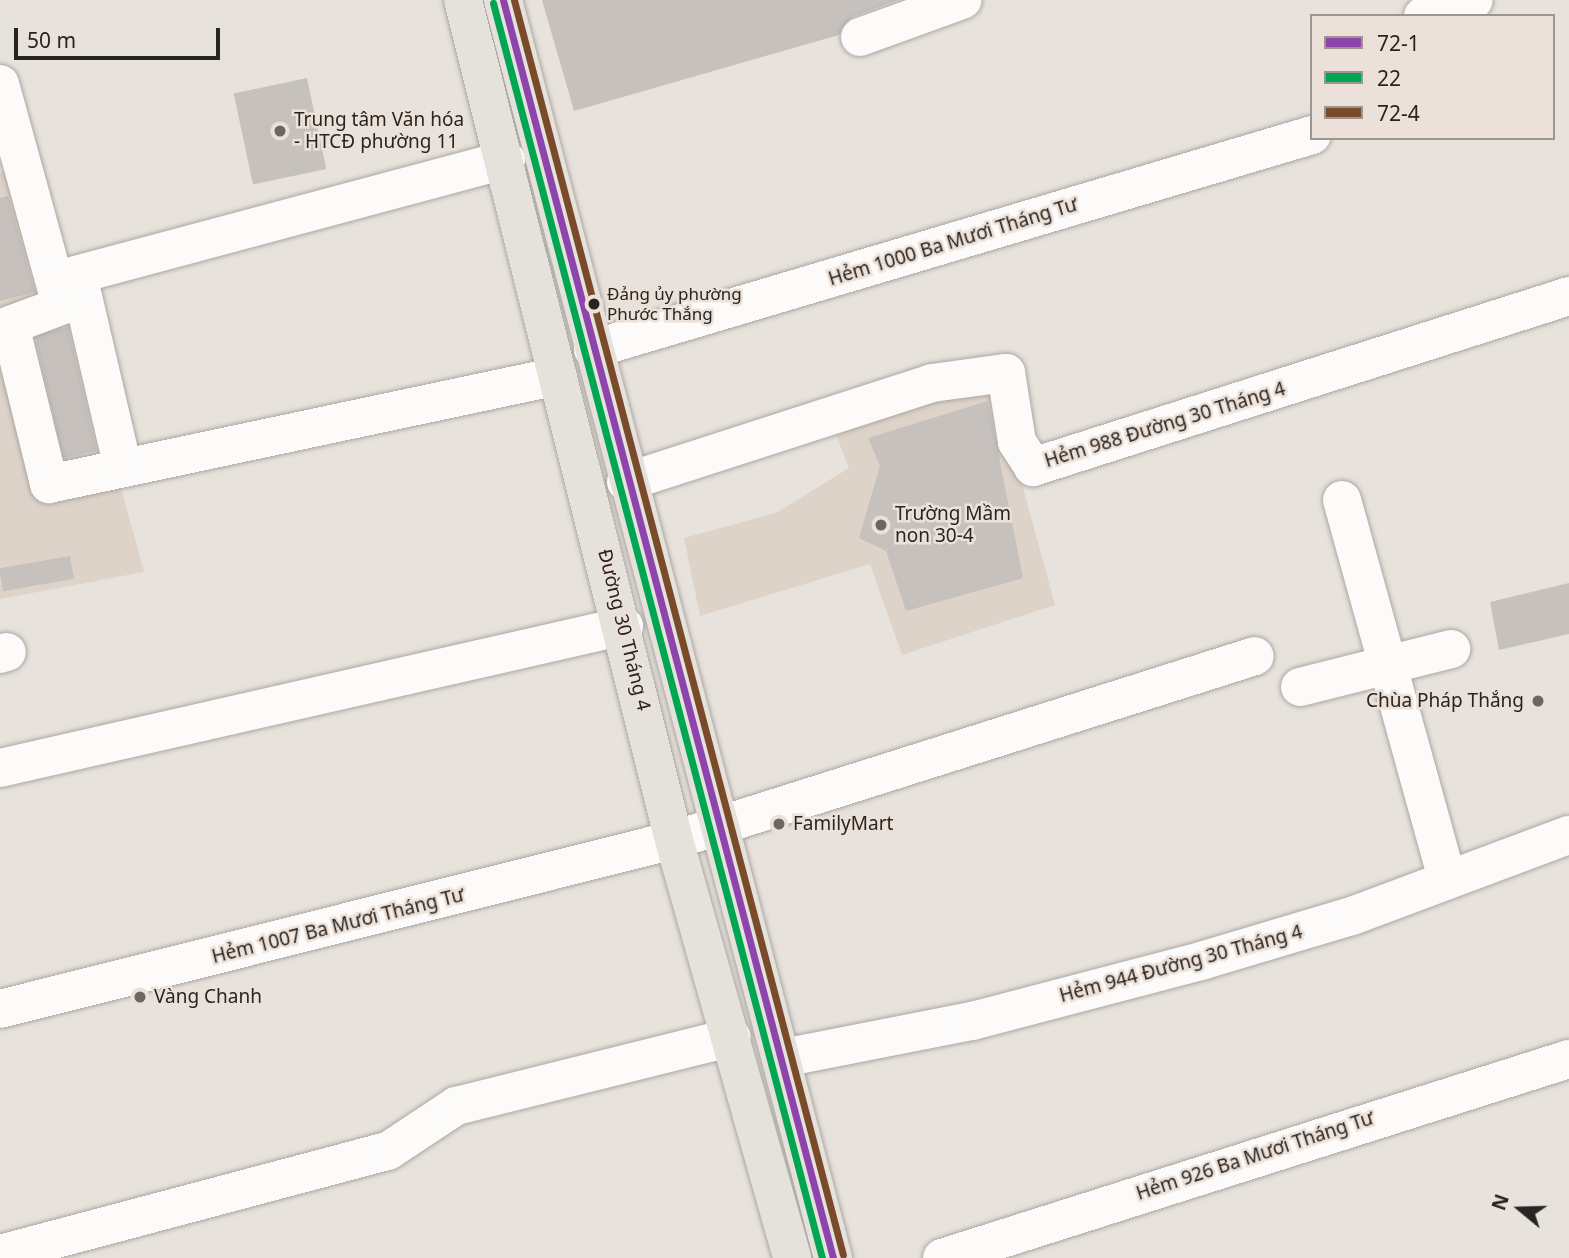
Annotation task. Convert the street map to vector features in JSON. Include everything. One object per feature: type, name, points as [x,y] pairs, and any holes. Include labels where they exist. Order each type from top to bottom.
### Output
[{"type":"main road","name":"Đường 30 Tháng 4","points":[[463,0],[624,626],[674,840],[732,1037],[792,1258]]},
{"type":"main road","name":"Đường 30 Tháng 4","points":[[503,0],[716,827],[783,1058],[833,1258]]},
{"type":"street","points":[[860,37],[962,0]]},
{"type":"street","points":[[1429,14],[1474,0]]},
{"type":"street","points":[[0,84],[67,277],[122,468]]},
{"type":"street","name":"Hẻm 1000 Ba Mươi Tháng Tư","points":[[593,349],[1310,136]]},
{"type":"street","points":[[67,277],[506,160]]},
{"type":"street","points":[[67,277],[61,306],[10,325],[49,484],[558,376]]},
{"type":"street","name":"Hẻm 988 Đường 30 Tháng 4","points":[[626,482],[932,383],[1006,373],[1017,442],[1033,467],[1569,296]]},
{"type":"street","points":[[1342,500],[1446,876]]},
{"type":"street","points":[[0,768],[624,626]]},
{"type":"street","points":[[1300,687],[1451,649]]},
{"type":"street","name":"Hẻm 1007 Ba Mươi Tháng Tư","points":[[0,1009],[674,840],[1255,656]]},
{"type":"street","name":"Hẻm 944 Đường 30 Tháng 4","points":[[783,1058],[972,1021],[1191,963],[1352,916],[1446,876],[1569,835]]},
{"type":"street","points":[[0,1254],[388,1151],[456,1106],[732,1037]]},
{"type":"street","name":"Hẻm 926 Ba Mươi Tháng Tư","points":[[942,1258],[1569,1059]]},
{"type":"shaded area","points":[[33,165],[144,572],[0,599],[0,173]]},
{"type":"shaded area","name":"Trường Mầm non 30-4","points":[[959,392],[997,393],[1055,605],[902,655],[870,564],[700,616],[684,538],[776,513],[849,468],[836,435]]},
{"type":"building","points":[[542,0],[898,0],[852,17],[839,35],[574,111]]},
{"type":"building","name":"Trung tâm Văn hóa - HTCĐ phường 11","points":[[307,78],[326,169],[253,185],[234,94]]},
{"type":"building","points":[[8,196],[35,292],[0,301],[0,198]]},
{"type":"building","points":[[68,327],[97,451],[63,458],[35,335]]},
{"type":"building","points":[[988,401],[1023,578],[906,611],[886,551],[859,538],[880,466],[868,438]]},
{"type":"building","points":[[70,556],[74,579],[3,591],[0,568]]},
{"type":"building","points":[[1569,583],[1569,634],[1499,650],[1490,602]]},
{"type":"transit line","name":"72-1","points":[[503,0],[833,1258]]},
{"type":"transit line","name":"72-4","points":[[514,0],[843,1255]]},
{"type":"transit line","name":"22","points":[[493,3],[822,1258]]},
{"type":"place","name":"Trung tâm Văn hóa - HTCĐ phường 11","points":[[280,131]]},
{"type":"place","name":"Đảng ủy phường Phước Thắng","points":[[594,304]]},
{"type":"place","name":"Trường Mầm non 30-4","points":[[881,525]]},
{"type":"place","name":"Chùa Pháp Thắng","points":[[1538,701]]},
{"type":"place","name":"FamilyMart","points":[[779,824]]},
{"type":"place","name":"Vàng Chanh","points":[[140,997]]}]
